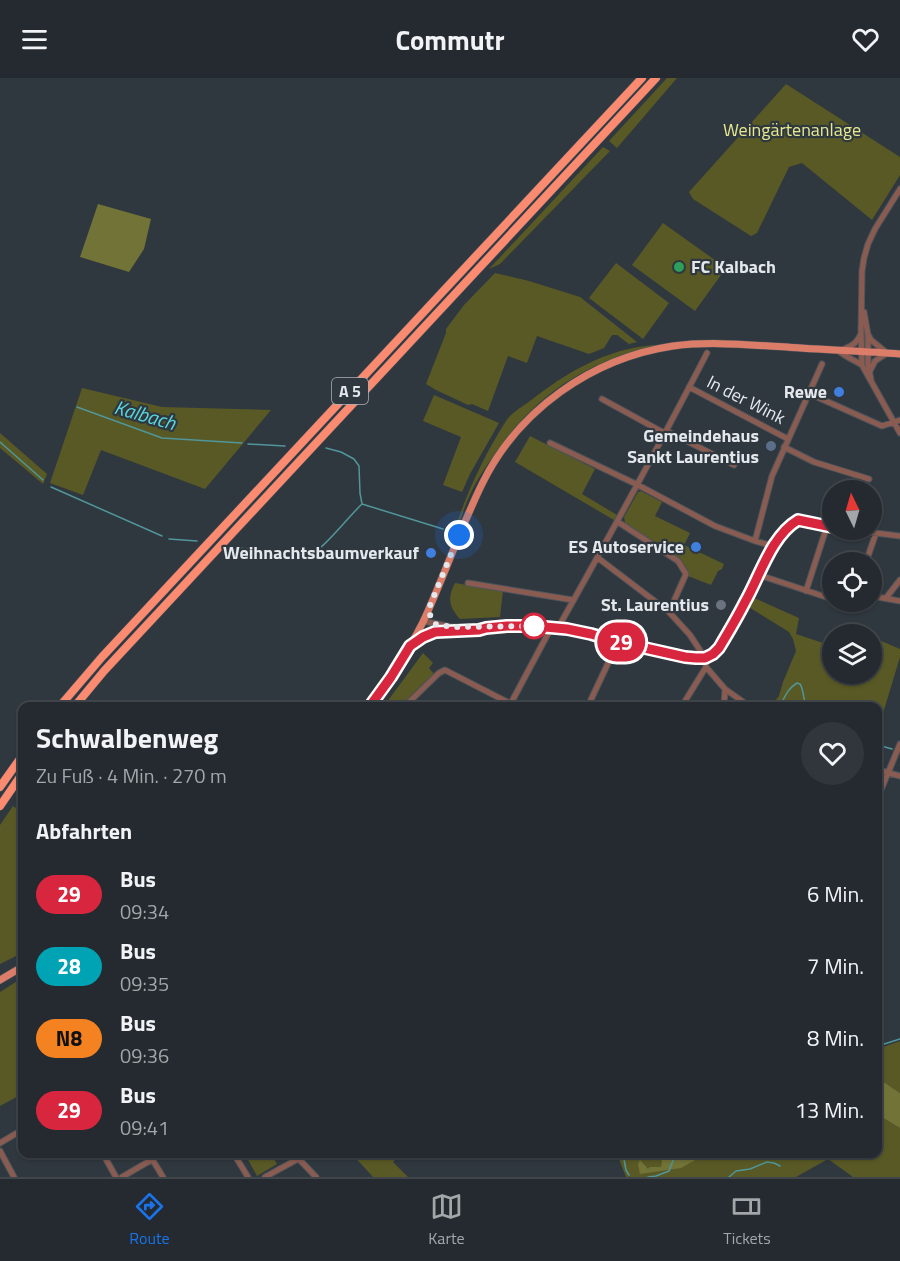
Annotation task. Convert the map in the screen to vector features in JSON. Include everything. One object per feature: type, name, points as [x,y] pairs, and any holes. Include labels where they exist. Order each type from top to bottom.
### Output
[{"type":"highway","name":"A 5","points":[[63,702],[102,657],[642,78]]},
{"type":"highway","name":"A 5","points":[[78,702],[104,671],[656,78]]},
{"type":"highway","points":[[0,787],[18,762]]},
{"type":"highway","points":[[0,806],[18,780]]},
{"type":"main road","points":[[373,702],[391,677],[423,621],[482,482],[504,448],[534,413],[569,386],[607,365],[640,353],[674,346],[723,343],[900,354]]},
{"type":"main road","points":[[0,980],[18,970]]},
{"type":"street","points":[[872,381],[861,333],[862,272],[868,244],[875,228],[900,189]]},
{"type":"street","points":[[862,301],[868,334],[871,340],[887,353],[873,364],[870,373]]},
{"type":"street","points":[[861,333],[853,345],[840,351],[844,356],[862,365],[897,421],[900,433]]},
{"type":"street","points":[[862,365],[868,334]]},
{"type":"street","points":[[514,702],[618,522],[667,433],[707,353]]},
{"type":"street","points":[[755,541],[772,476],[822,364]]},
{"type":"street","name":"In der Wink","points":[[690,387],[788,438]]},
{"type":"street","points":[[808,393],[882,426],[897,421]]},
{"type":"street","points":[[602,399],[734,465]]},
{"type":"street","points":[[550,443],[638,485],[714,526],[773,546]]},
{"type":"street","name":"In der Wink","points":[[784,447],[814,462],[869,479]]},
{"type":"street","points":[[423,621],[429,631],[435,632],[524,626],[555,628],[591,634],[685,657],[705,658],[719,648],[773,546],[798,520],[822,525]]},
{"type":"street","points":[[618,522],[678,561],[683,568],[686,574],[669,612]]},
{"type":"street","points":[[882,534],[900,536]]},
{"type":"street","points":[[806,591],[825,540]]},
{"type":"street","points":[[598,558],[669,612],[690,635],[705,658],[706,667],[725,689],[743,702]]},
{"type":"street","points":[[759,575],[822,596]]},
{"type":"street","points":[[886,598],[900,580]]},
{"type":"street","points":[[468,583],[573,600]]},
{"type":"street","points":[[882,597],[900,601]]},
{"type":"street","points":[[429,608],[435,624]]},
{"type":"street","points":[[423,621],[452,627],[480,626],[486,628]]},
{"type":"street","points":[[410,646],[435,632]]},
{"type":"street","points":[[592,702],[618,642]]},
{"type":"street","points":[[684,702],[706,667]]},
{"type":"street","points":[[409,702],[439,673],[446,670],[505,702]]},
{"type":"street","points":[[724,702],[725,689]]},
{"type":"street","points":[[882,787],[900,744]]},
{"type":"street","points":[[882,771],[900,776]]},
{"type":"street","points":[[0,1143],[18,1133]]},
{"type":"street","points":[[0,1151],[14,1177]]},
{"type":"street","points":[[105,1158],[116,1177]]},
{"type":"street","points":[[122,1177],[148,1158]]},
{"type":"street","points":[[152,1158],[163,1177]]},
{"type":"street","points":[[236,1158],[248,1177]]},
{"type":"street","points":[[265,1177],[276,1168],[298,1158],[316,1177]]},
{"type":"green space","points":[[667,78],[677,78],[617,148],[609,141]]},
{"type":"green space","name":"Weingärtenanlage","points":[[786,84],[900,157],[900,175],[872,220],[802,163],[789,167],[757,233],[751,236],[693,199],[689,192]]},
{"type":"green space","points":[[603,147],[610,151],[500,264],[489,269]]},
{"type":"green space","name":"FC Kalbach","points":[[663,223],[726,268],[695,311],[632,265]]},
{"type":"green space","name":"FC Kalbach","points":[[616,263],[669,303],[643,339],[589,298]]},
{"type":"green space","points":[[495,273],[580,297],[637,342],[629,344],[617,335],[612,335],[604,348],[589,354],[537,336],[527,363],[508,356],[488,411],[472,404],[468,405],[436,390],[426,384],[446,329],[464,305]]},
{"type":"green space","points":[[654,345],[585,371],[546,397],[512,431],[497,451],[476,483],[460,521],[458,520],[485,457],[511,415],[558,381],[588,364],[620,351]]},
{"type":"green space","points":[[82,388],[162,407],[271,410],[205,489],[101,450],[83,495],[50,483]]},
{"type":"green space","points":[[434,395],[499,423],[462,492],[443,485],[461,437],[423,421]]},
{"type":"green space","points":[[0,433],[47,474],[43,484],[0,448]]},
{"type":"green space","points":[[530,436],[595,469],[582,494],[617,515],[614,520],[515,462]]},
{"type":"green space","points":[[641,491],[662,502],[655,516],[690,533],[684,545],[724,564],[711,585],[688,576],[680,560],[625,523],[624,517],[638,492]]},
{"type":"green space","points":[[455,583],[503,591],[500,617],[460,619],[450,602]]},
{"type":"green space","points":[[752,597],[799,618],[796,634],[822,643],[822,684],[882,684],[882,641],[900,649],[900,657],[882,717],[882,702],[774,702],[779,696],[796,651],[789,632],[747,606]]},
{"type":"green space","points":[[423,653],[433,663],[429,668],[434,674],[404,702],[387,702]]},
{"type":"green space","points":[[13,806],[18,809],[18,955],[0,964],[0,825]]},
{"type":"green space","points":[[18,981],[18,1096],[0,1106],[0,992]]},
{"type":"green space","points":[[900,1041],[900,1093],[882,1081],[882,1048]]},
{"type":"green space","points":[[882,1117],[900,1128],[900,1177],[853,1177],[828,1159],[796,1177],[626,1177],[619,1158],[882,1158]]},
{"type":"green space","points":[[247,1158],[273,1158],[277,1164],[257,1176]]},
{"type":"green space","points":[[356,1158],[396,1158],[393,1162],[408,1177],[373,1177]]},
{"type":"shaded area","points":[[98,204],[151,219],[144,249],[129,272],[80,257]]},
{"type":"shaded area","points":[[882,1081],[900,1093],[900,1128],[882,1117]]},
{"type":"shaded area","points":[[660,1158],[699,1158],[681,1168],[640,1174],[638,1164],[640,1160],[648,1169],[661,1167]]},
{"type":"waterway","name":"Kalbach","points":[[77,407],[162,438],[242,443]]},
{"type":"waterway","name":"Kalbach","points":[[0,442],[43,480]]},
{"type":"waterway","name":"Kalbach","points":[[248,444],[285,446]]},
{"type":"waterway","name":"Kalbach","points":[[326,448],[354,459],[359,466],[362,504]]},
{"type":"waterway","name":"Kalbach","points":[[51,487],[162,536]]},
{"type":"waterway","name":"Kalbach","points":[[233,547],[305,558],[320,548],[362,504],[443,529]]},
{"type":"waterway","name":"Kalbach","points":[[169,539],[197,541]]},
{"type":"waterway","name":"Kalbach","points":[[782,702],[797,683],[801,686],[805,702]]},
{"type":"waterway","name":"Kalbach","points":[[882,746],[892,749]]},
{"type":"waterway","points":[[882,1045],[900,1039]]},
{"type":"waterway","points":[[624,1158],[629,1175]]},
{"type":"waterway","points":[[648,1177],[669,1171],[674,1158]]},
{"type":"waterway","points":[[729,1177],[736,1171],[750,1169],[767,1162],[780,1166]]},
{"type":"bus line","name":"29","points":[[373,702],[410,646],[435,632],[507,626],[567,629],[685,657],[705,658],[719,648],[746,602],[773,546],[798,520],[822,525]]},
{"type":"place","name":"FC Kalbach","points":[[679,267]]},
{"type":"place","name":"Rewe","points":[[839,392]]},
{"type":"place","name":"Gemeindehaus Sankt Laurentius","points":[[771,446]]},
{"type":"place","name":"ES Autoservice","points":[[696,547]]},
{"type":"place","name":"Weihnachtsbaumverkauf","points":[[431,553]]},
{"type":"place","name":"St. Laurentius","points":[[721,605]]},
{"type":"route","points":[[459,535],[429,608],[435,624],[486,628],[534,626]]}]
